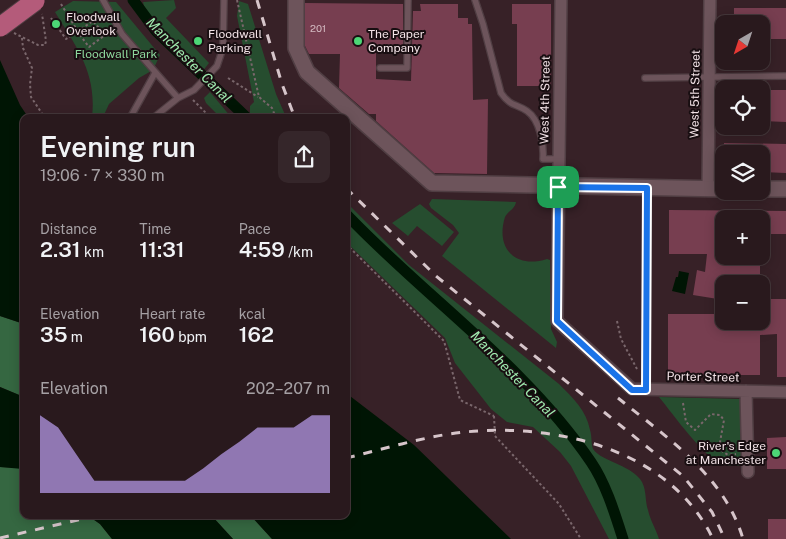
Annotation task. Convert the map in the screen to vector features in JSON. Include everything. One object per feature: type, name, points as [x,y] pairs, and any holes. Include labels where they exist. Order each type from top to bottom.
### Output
[{"type":"main road","points":[[7,30],[38,7]]},
{"type":"street","points":[[296,0],[296,48],[307,72],[432,183],[715,189]]},
{"type":"street","name":"West 4th Street","points":[[557,321],[561,0]]},
{"type":"street","name":"West 5th Street","points":[[708,189],[710,0]]},
{"type":"street","points":[[770,189],[786,190]]},
{"type":"street","name":"Porter Street","points":[[557,321],[632,390],[786,392]]},
{"type":"street","points":[[746,391],[748,472]]},
{"type":"lane","points":[[103,0],[122,34],[178,98]]},
{"type":"lane","points":[[158,114],[178,98],[194,90],[214,71],[223,48],[224,0]]},
{"type":"lane","points":[[380,68],[407,68],[408,0]]},
{"type":"lane","points":[[475,0],[484,24],[501,93],[508,103],[527,111],[535,119],[544,147],[543,159],[558,159]]},
{"type":"lane","points":[[132,114],[155,73]]},
{"type":"lane","points":[[645,78],[786,76]]},
{"type":"lane","points":[[646,390],[647,188]]},
{"type":"path","points":[[237,0],[259,97]]},
{"type":"path","points":[[51,18],[66,39],[69,37],[93,21],[105,35],[89,47],[80,35],[60,4]]},
{"type":"path","points":[[7,30],[22,38],[45,45],[46,41],[38,7]]},
{"type":"path","points":[[22,38],[32,68],[31,97],[42,114]]},
{"type":"path","points":[[228,78],[259,97],[272,108],[274,114]]},
{"type":"path","points":[[187,94],[207,114]]},
{"type":"path","points":[[350,248],[444,341],[460,400],[494,416],[495,436],[559,504],[581,539]]},
{"type":"path","points":[[617,321],[621,339],[637,369],[639,369]]},
{"type":"path","points":[[683,403],[686,422],[695,430],[711,414],[720,415],[724,420],[720,442],[722,451],[728,455],[738,453]]},
{"type":"green space","points":[[174,0],[176,8],[166,18],[209,63],[202,72],[156,25],[148,15],[143,2]]},
{"type":"green space","name":"Floodwall Park","points":[[73,1],[116,2],[160,55],[153,70],[139,78],[109,104],[104,114],[92,114],[91,87],[84,61],[55,12]]},
{"type":"green space","points":[[239,1],[248,4],[276,94],[285,114],[250,114],[250,106],[254,102],[237,16]]},
{"type":"green space","points":[[210,92],[228,114],[217,114],[206,103],[204,98]]},
{"type":"green space","points":[[432,199],[516,202],[505,217],[503,238],[506,247],[517,259],[526,261],[550,260],[551,329],[557,342],[556,348],[442,256],[459,233],[453,225],[431,208],[429,204]]},
{"type":"green space","points":[[420,204],[454,232],[442,246],[417,226],[408,236],[392,223]]},
{"type":"green space","points":[[350,206],[409,265],[559,384],[569,394],[585,416],[591,432],[593,449],[596,453],[632,471],[640,479],[645,491],[649,514],[659,539],[609,539],[571,466],[560,452],[533,427],[507,422],[491,409],[455,363],[445,338],[350,246]]},
{"type":"green space","points":[[0,316],[20,323],[20,395],[0,387]]},
{"type":"green space","points":[[659,397],[740,399],[741,466],[725,465],[708,455]]},
{"type":"green space","points":[[0,467],[20,468],[20,519],[93,519],[100,524],[112,539],[0,539]]},
{"type":"green space","points":[[215,519],[254,519],[272,539],[233,539]]},
{"type":"shaded area","points":[[0,60],[20,105],[26,114],[20,114],[20,323],[0,316]]},
{"type":"shaded area","points":[[679,271],[689,273],[685,294],[672,291]]},
{"type":"shaded area","points":[[0,387],[20,395],[20,469],[0,467]]},
{"type":"shaded area","points":[[350,396],[414,445],[511,539],[272,539],[254,519],[350,519]]},
{"type":"shaded area","points":[[93,519],[215,519],[233,539],[112,539],[100,524]]},
{"type":"building","points":[[305,3],[403,4],[403,49],[376,49],[376,79],[411,81],[413,11],[421,11],[420,4],[458,4],[458,18],[468,18],[468,24],[472,24],[473,100],[488,99],[487,174],[434,173],[376,121],[376,114],[369,114],[339,88],[340,54],[309,54],[305,46]]},
{"type":"building","points":[[512,4],[551,4],[551,86],[517,86],[517,24],[512,24]]},
{"type":"building","points":[[734,8],[786,8],[786,39],[770,39],[770,15],[734,15]]},
{"type":"building","points":[[770,90],[786,90],[786,122],[770,121]]},
{"type":"building","points":[[724,143],[786,144],[786,173],[770,172],[770,145],[724,145]]},
{"type":"building","points":[[669,210],[715,210],[715,265],[760,265],[760,275],[715,275],[715,299],[693,295],[697,270],[705,272],[707,254],[669,254]]},
{"type":"building","points":[[770,211],[786,211],[786,234],[770,234]]},
{"type":"building","points":[[770,299],[786,299],[786,377],[777,377],[777,334],[760,335],[760,375],[668,375],[668,314],[715,314],[715,330],[770,330]]},
{"type":"building","name":"River's Edge at Manchester","points":[[786,437],[786,469],[767,469],[767,438]]},
{"type":"building","points":[[768,519],[786,519],[786,539],[768,539]]},
{"type":"waterway","name":"Manchester Canal","points":[[133,0],[156,31],[243,114]]},
{"type":"waterway","name":"Manchester Canal","points":[[350,218],[409,275],[506,363],[565,427],[591,462],[601,480],[610,499],[623,539]]},
{"type":"railway","points":[[257,0],[282,84],[293,114]]},
{"type":"railway","points":[[350,192],[436,276],[683,476],[712,512],[725,539]]},
{"type":"railway","points":[[618,398],[674,443],[708,477],[723,496],[734,516],[743,539]]},
{"type":"railway","points":[[350,457],[420,440],[465,432],[500,430],[537,432],[573,438],[607,448],[640,463],[669,483],[694,508],[713,539]]},
{"type":"railway","points":[[0,538],[82,519]]},
{"type":"place","name":"Floodwall Overlook","points":[[56,24]]},
{"type":"place","name":"Floodwall Parking","points":[[198,41]]},
{"type":"place","name":"The Paper Company","points":[[358,41]]},
{"type":"place","name":"River's Edge at Manchester","points":[[776,453]]},
{"type":"route","points":[[558,187],[647,188],[646,390],[632,390],[557,321],[558,187]]}]
